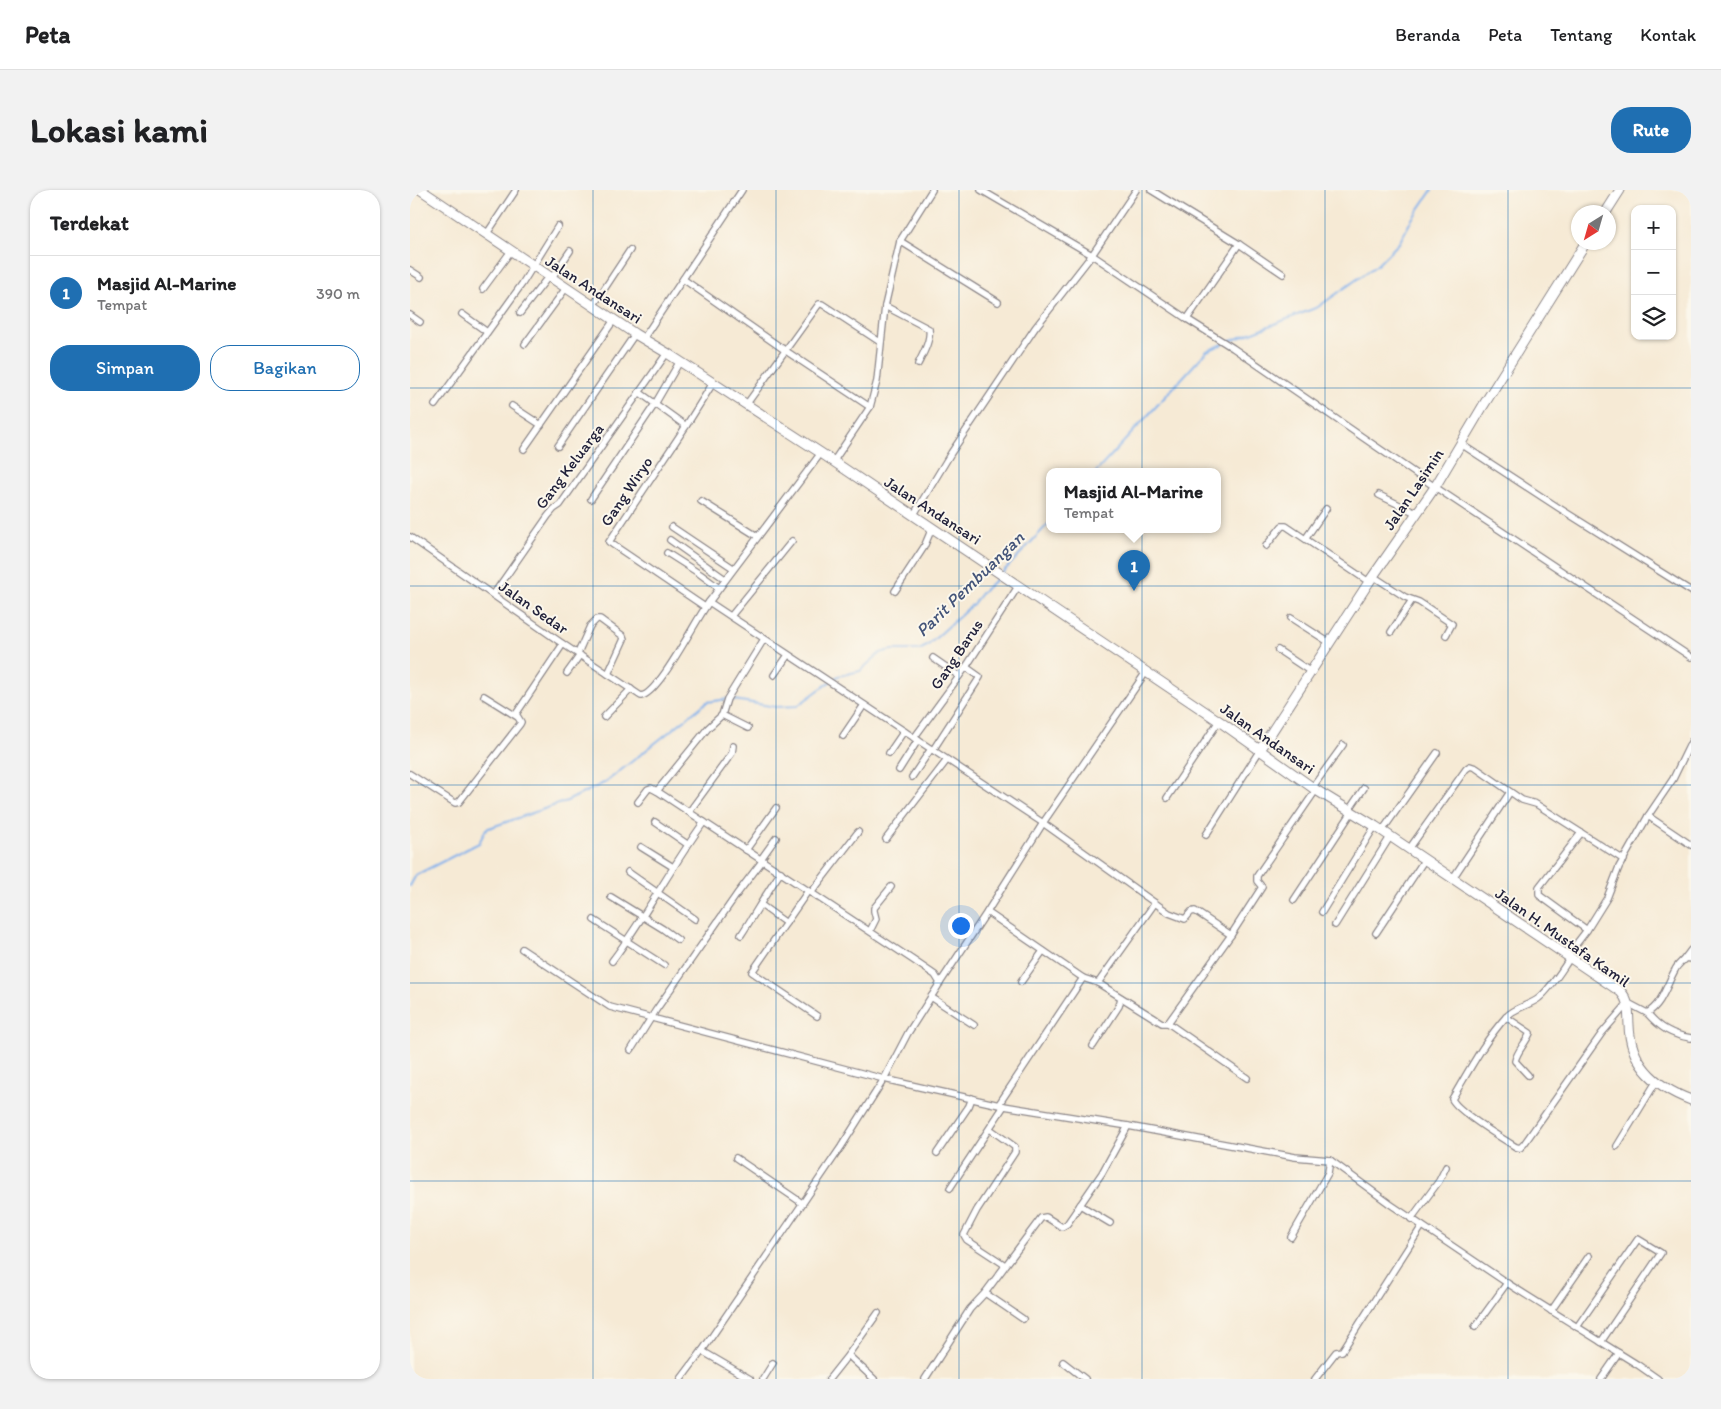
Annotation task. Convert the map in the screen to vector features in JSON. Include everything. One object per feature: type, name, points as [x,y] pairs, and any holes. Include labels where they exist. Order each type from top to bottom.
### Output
[{"type":"street","name":"Jalan Andansari","points":[[421,190],[639,337],[680,361],[821,453],[1019,585],[1219,721],[1314,789],[1425,859]]},
{"type":"street","points":[[486,234],[516,190]]},
{"type":"street","points":[[558,446],[683,279],[742,190]]},
{"type":"street","points":[[833,462],[870,407],[877,381],[885,306],[900,241],[932,190]]},
{"type":"street","points":[[981,190],[1092,255],[1233,348],[1435,487],[1691,658]]},
{"type":"street","points":[[913,516],[951,453],[1035,328],[1092,255],[1136,190]]},
{"type":"street","points":[[1151,190],[1239,244],[1283,274]]},
{"type":"street","points":[[1610,205],[1620,190]]},
{"type":"street","points":[[435,405],[522,284],[558,226]]},
{"type":"street","points":[[900,241],[998,302]]},
{"type":"street","points":[[1187,319],[1239,244]]},
{"type":"street","points":[[593,306],[630,250]]},
{"type":"street","name":"Jalan Lasimin","points":[[1260,750],[1371,579],[1435,487],[1488,398],[1581,250]]},
{"type":"street","points":[[483,289],[511,251]]},
{"type":"street","points":[[520,313],[570,251]]},
{"type":"street","points":[[410,270],[421,277]]},
{"type":"street","points":[[683,279],[870,407]]},
{"type":"street","points":[[526,344],[566,288]]},
{"type":"street","points":[[746,405],[817,306],[822,304],[880,342]]},
{"type":"street","points":[[885,306],[929,329],[930,333],[918,364]]},
{"type":"street","points":[[462,314],[487,332]]},
{"type":"street","points":[[410,315],[420,322]]},
{"type":"street","points":[[524,449],[614,320]]},
{"type":"street","name":"Gang Keluarga","points":[[493,595],[548,516],[554,508],[560,505],[667,353]]},
{"type":"street","points":[[591,499],[655,404],[680,361]]},
{"type":"street","name":"Gang Wiryo","points":[[707,604],[609,542],[713,383]]},
{"type":"street","points":[[639,392],[686,426]]},
{"type":"street","points":[[512,406],[541,425]]},
{"type":"street","points":[[1461,444],[1559,508],[1691,590]]},
{"type":"street","points":[[821,453],[707,604],[731,616],[826,681],[1043,823],[1169,913],[1185,918],[1195,911],[1231,935]]},
{"type":"street","points":[[1379,495],[1416,513]]},
{"type":"street","points":[[701,501],[757,536]]},
{"type":"street","points":[[1306,538],[1326,509]]},
{"type":"street","points":[[1266,546],[1282,526],[1290,528],[1371,579],[1419,602],[1452,624],[1446,635]]},
{"type":"street","points":[[672,528],[733,568]]},
{"type":"street","points":[[895,591],[924,547],[932,528]]},
{"type":"street","name":"Jalan Sedar","points":[[410,537],[563,644],[644,696],[648,694],[672,663],[707,604]]},
{"type":"street","points":[[670,540],[725,579]]},
{"type":"street","points":[[731,616],[792,541]]},
{"type":"street","points":[[667,553],[718,588]]},
{"type":"street","name":"Gang Barus","points":[[899,770],[916,739],[966,667],[1019,585]]},
{"type":"street","points":[[1391,632],[1412,600]]},
{"type":"street","points":[[567,674],[579,654],[590,626],[598,618],[623,636],[624,639],[608,674]]},
{"type":"street","points":[[1291,618],[1330,643]]},
{"type":"street","points":[[657,791],[708,728],[722,715],[728,699],[764,639]]},
{"type":"street","points":[[516,716],[563,644]]},
{"type":"street","points":[[1278,650],[1311,672]]},
{"type":"street","points":[[774,675],[788,655]]},
{"type":"street","points":[[933,658],[959,676]]},
{"type":"street","points":[[912,777],[980,677],[966,667]]},
{"type":"street","points":[[681,1379],[841,1147],[884,1079],[908,1033],[931,997],[1043,823],[1146,672]]},
{"type":"street","points":[[604,717],[631,689]]},
{"type":"street","points":[[410,784],[412,775],[457,803],[521,722],[516,716],[484,696]]},
{"type":"street","points":[[843,736],[864,705]]},
{"type":"street","points":[[722,715],[748,728]]},
{"type":"street","points":[[1167,798],[1219,721]]},
{"type":"street","points":[[889,753],[904,731]]},
{"type":"street","points":[[1691,742],[1673,779],[1648,816],[1619,867],[1607,898],[1555,980],[1539,998],[1514,1009],[1506,1018],[1482,1051],[1452,1099],[1482,1125],[1520,1148],[1602,1034],[1628,1003],[1647,1013],[1658,1025],[1670,1033],[1691,1038]]},
{"type":"street","points":[[1168,1023],[1231,935],[1262,887],[1257,881],[1257,876],[1343,745]]},
{"type":"street","points":[[689,812],[732,753],[733,746]]},
{"type":"street","points":[[1206,835],[1260,750]]},
{"type":"street","points":[[1322,912],[1378,829],[1437,753]]},
{"type":"street","points":[[886,839],[947,760]]},
{"type":"street","points":[[1409,849],[1470,766],[1476,768],[1522,800],[1536,804],[1624,860]]},
{"type":"street","points":[[638,802],[648,789],[651,788],[657,791],[870,931],[934,976],[940,983]]},
{"type":"street","points":[[1294,900],[1364,788]]},
{"type":"street","points":[[1453,878],[1510,792]]},
{"type":"street","points":[[746,850],[776,808]]},
{"type":"street","points":[[1648,816],[1691,844]]},
{"type":"street","points":[[655,822],[687,844]]},
{"type":"street","points":[[612,961],[627,941],[687,844],[704,822]]},
{"type":"street","points":[[817,1016],[752,972],[786,923],[858,832]]},
{"type":"street","points":[[1581,833],[1538,891],[1539,895],[1587,930]]},
{"type":"street","points":[[1335,925],[1390,837]]},
{"type":"street","points":[[631,1050],[651,1018],[776,838]]},
{"type":"street","points":[[641,847],[673,867]]},
{"type":"street","points":[[1376,933],[1425,859]]},
{"type":"street","name":"Jalan H. Mustafa Kamil","points":[[1425,859],[1621,992],[1628,1003],[1628,1026],[1636,1055],[1641,1065],[1656,1082],[1676,1095],[1691,1100]]},
{"type":"street","points":[[628,872],[695,919]]},
{"type":"street","points":[[741,935],[780,872]]},
{"type":"street","points":[[870,931],[876,919],[874,908],[891,888]]},
{"type":"street","points":[[611,897],[678,940]]},
{"type":"street","points":[[1098,984],[1155,903]]},
{"type":"street","points":[[761,905],[786,923]]},
{"type":"street","points":[[987,912],[1083,978],[1098,984],[1162,1023],[1168,1023],[1247,1078]]},
{"type":"street","points":[[594,920],[664,965]]},
{"type":"street","points":[[522,949],[610,1007],[884,1079],[1001,1105],[1295,1157],[1330,1160],[1411,1219],[1550,1311],[1658,1379]]},
{"type":"street","points":[[1647,1013],[1652,1010],[1667,988],[1676,968],[1688,959],[1691,950]]},
{"type":"street","points":[[1021,982],[1043,951]]},
{"type":"street","points":[[950,1188],[990,1129],[1001,1105],[1083,978]]},
{"type":"street","points":[[931,997],[974,1025]]},
{"type":"street","points":[[1093,1046],[1119,1006],[1121,998]]},
{"type":"street","points":[[1506,1018],[1530,1033],[1515,1061],[1528,1075]]},
{"type":"street","points":[[1617,1146],[1656,1082]]},
{"type":"street","points":[[937,1153],[969,1106],[972,1098]]},
{"type":"street","points":[[924,1379],[970,1309],[1041,1218],[1046,1217],[1062,1227],[1065,1226],[1102,1173],[1128,1126]]},
{"type":"street","points":[[990,1129],[1015,1147],[1015,1152],[977,1210],[964,1235],[967,1240],[1005,1265]]},
{"type":"street","points":[[736,1158],[802,1203]]},
{"type":"street","points":[[1291,1237],[1328,1173],[1330,1160]]},
{"type":"street","points":[[1411,1219],[1439,1182],[1446,1168]]},
{"type":"street","points":[[1080,1206],[1110,1223]]},
{"type":"street","points":[[1316,1379],[1336,1352],[1342,1351],[1422,1226]]},
{"type":"street","points":[[1577,1327],[1638,1239],[1661,1253],[1601,1342]]},
{"type":"street","points":[[1550,1311],[1589,1256]]},
{"type":"street","points":[[1475,1327],[1507,1283]]},
{"type":"street","points":[[985,1292],[1022,1319]]},
{"type":"street","points":[[829,1379],[878,1313]]},
{"type":"street","points":[[702,1351],[750,1379]]},
{"type":"street","points":[[1601,1379],[1619,1353]]},
{"type":"street","points":[[848,1355],[874,1379]]},
{"type":"street","points":[[1063,1362],[1085,1379]]},
{"type":"street","points":[[763,1379],[773,1363]]},
{"type":"waterway","name":"Parit Pembuangan","points":[[1228,342],[1318,307],[1377,265],[1399,243],[1412,219],[1432,190]]},
{"type":"waterway","name":"Parit Pembuangan","points":[[1100,468],[1207,351],[1223,344]]},
{"type":"waterway","name":"Parit Pembuangan","points":[[1002,573],[1046,526]]},
{"type":"waterway","name":"Parit Pembuangan","points":[[410,886],[416,875],[479,843],[486,829],[567,801],[606,782],[707,702],[728,699],[776,707],[797,706],[838,676],[860,671],[880,653],[891,650],[919,650],[927,646],[973,604],[982,592],[999,577]]},
{"type":"place","name":"Masjid Al-Marine","points":[[1134,591]]}]
